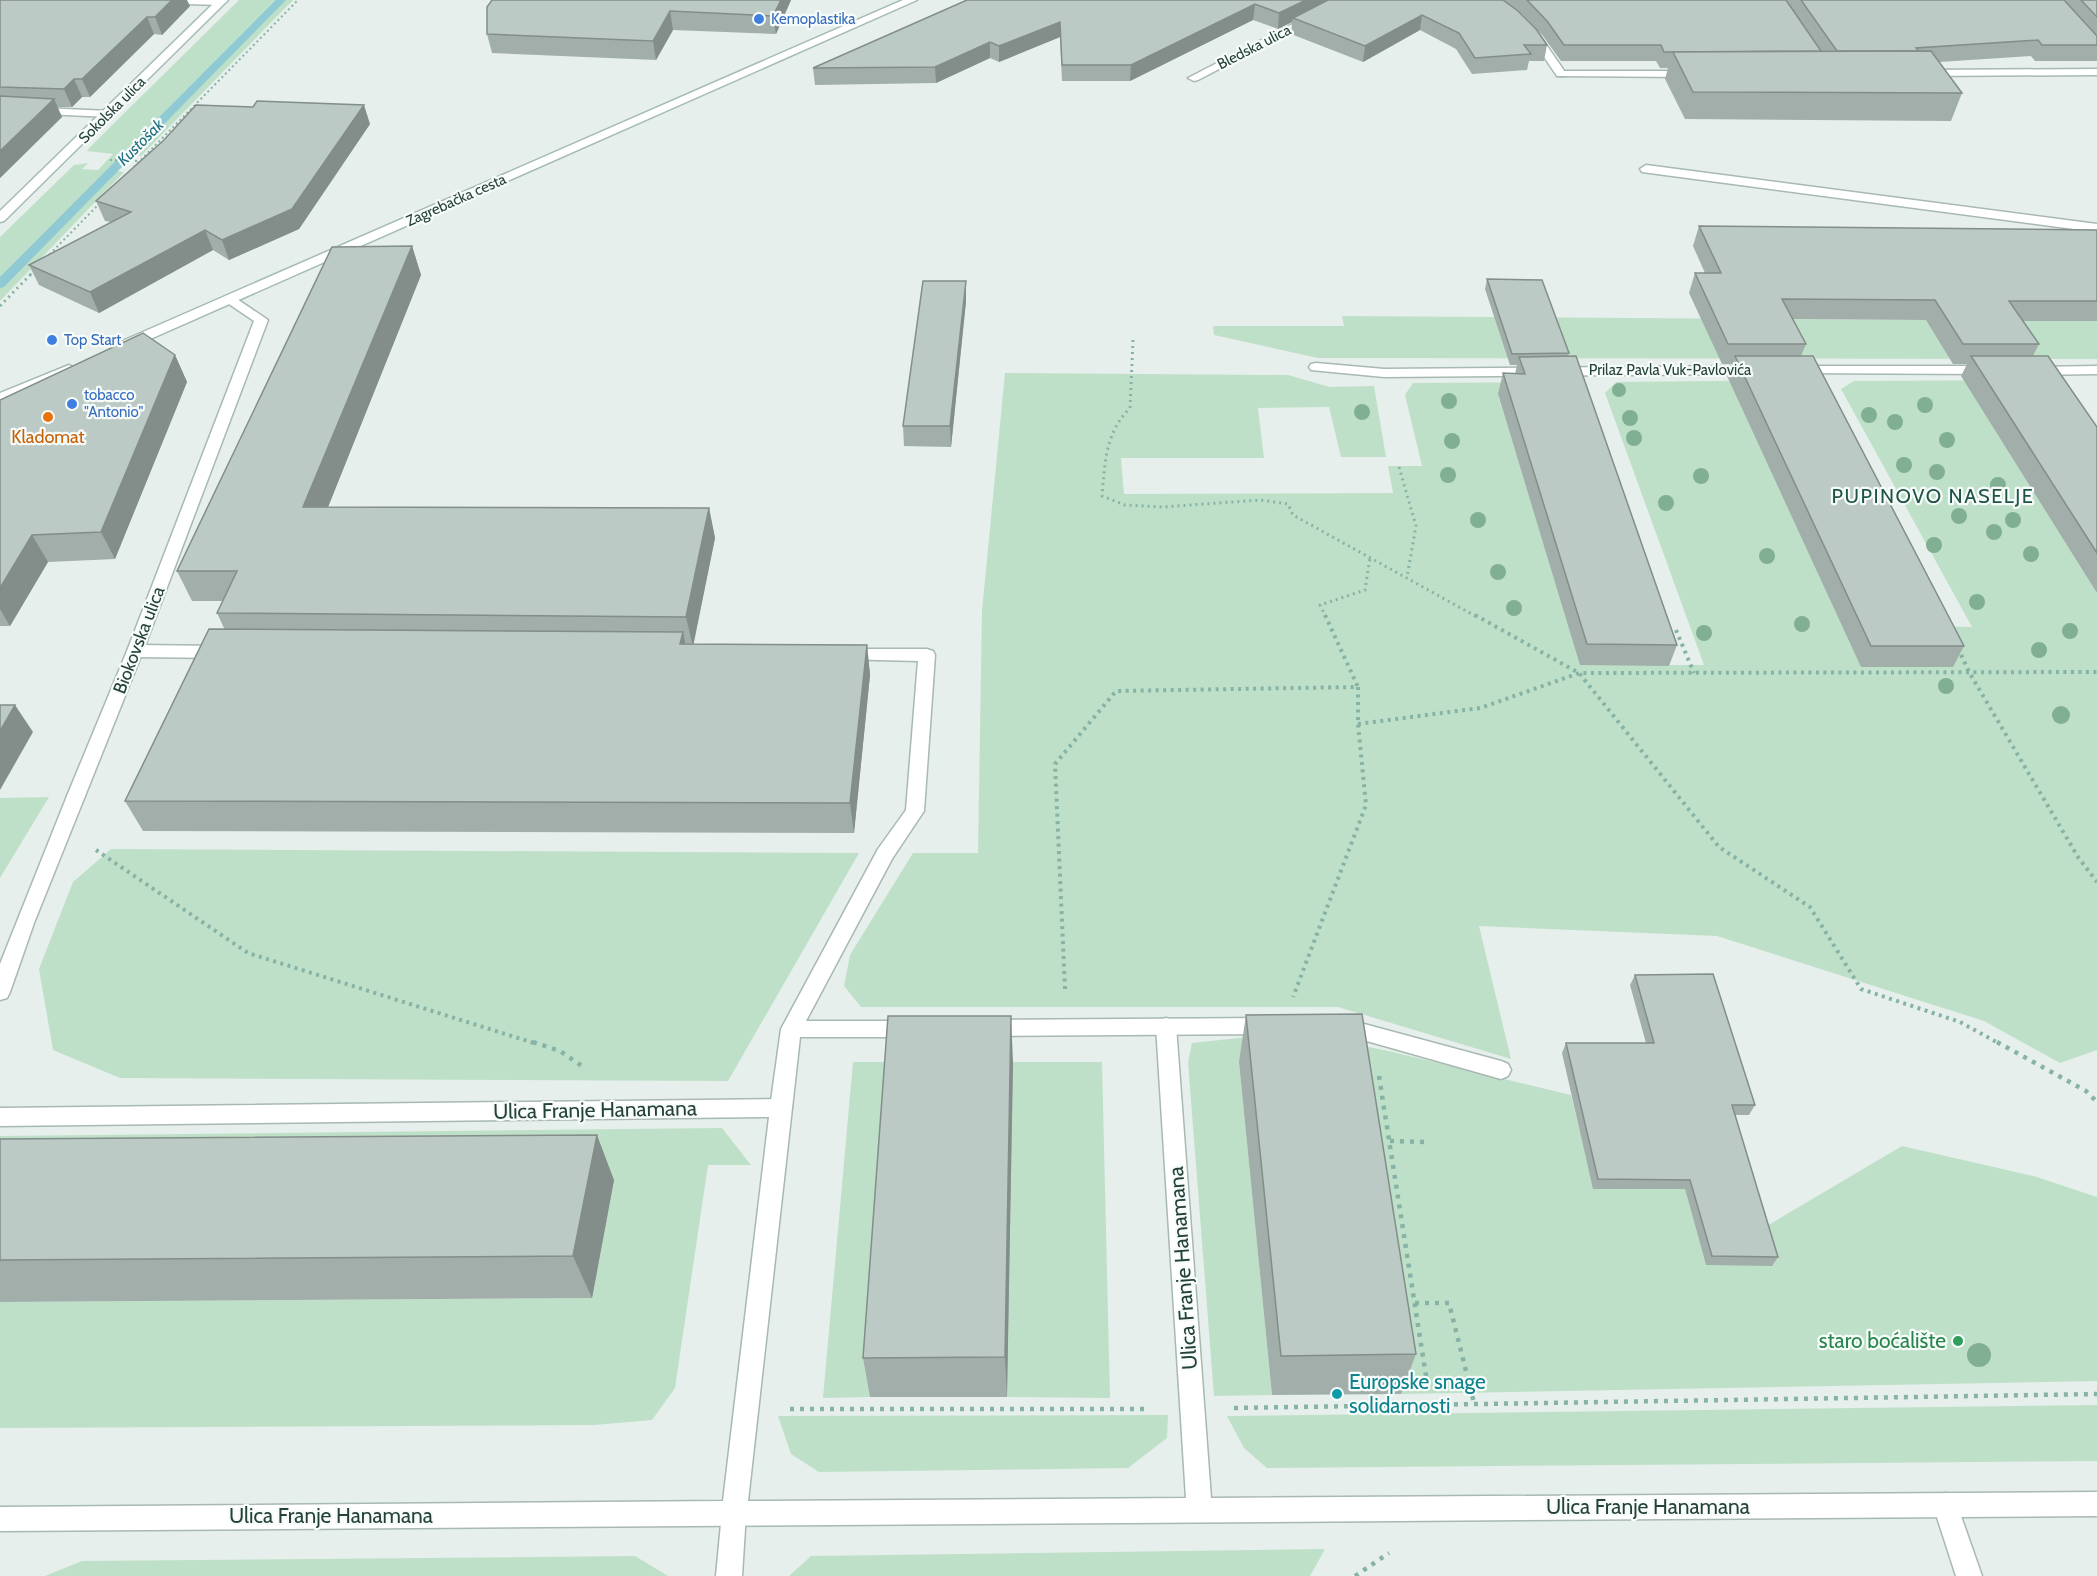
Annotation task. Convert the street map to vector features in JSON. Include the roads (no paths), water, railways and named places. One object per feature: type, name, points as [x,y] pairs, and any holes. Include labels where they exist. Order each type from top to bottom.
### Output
[{"type":"street","points":[[150,0],[222,1]]},
{"type":"street","name":"Zagrebačka cesta","points":[[110,351],[912,0]]},
{"type":"street","name":"Bledska ulica","points":[[1194,78],[1347,0]]},
{"type":"street","name":"Sokolska ulica","points":[[0,218],[109,114],[222,1]]},
{"type":"street","points":[[1525,26],[1532,32],[1561,74],[1708,74]]},
{"type":"street","points":[[1909,73],[2097,72]]},
{"type":"street","points":[[0,109],[109,114]]},
{"type":"street","points":[[1646,169],[2097,228]]},
{"type":"street","name":"Biokovska ulica","points":[[0,992],[24,923],[135,651],[261,320],[231,299]]},
{"type":"street","points":[[0,398],[77,365]]},
{"type":"street","name":"Prilaz Pavla Vuk-Pavlovića","points":[[1316,367],[1384,373],[2097,370]]},
{"type":"street","points":[[135,651],[237,652]]},
{"type":"street","points":[[729,1576],[745,1409],[791,1029],[885,854],[915,811],[927,655],[830,655]]},
{"type":"street","points":[[1317,1025],[1340,1025],[1502,1070]]},
{"type":"street","name":"Ulica Franje Hanamana","points":[[1166,1026],[1199,1509]]},
{"type":"street","points":[[965,1028],[1283,1026]]},
{"type":"street","points":[[791,1029],[930,1029]]},
{"type":"street","name":"Ulica Franje Hanamana","points":[[0,1117],[782,1108]]},
{"type":"street","name":"Ulica Franje Hanamana","points":[[0,1519],[2097,1504]]},
{"type":"street","points":[[1945,1505],[1969,1576]]},
{"type":"waterway","name":"Kustošak","points":[[0,284],[281,0]]},
{"type":"place","name":"Kemoplastika","points":[[759,19]]},
{"type":"place","name":"Top Start","points":[[52,340]]},
{"type":"place","name":"tobacco \"Antonio\"","points":[[72,404]]},
{"type":"place","name":"Kladomat","points":[[48,417]]},
{"type":"place","name":"staro boćalište","points":[[1958,1341]]},
{"type":"place","name":"Europske snage solidarnosti","points":[[1337,1394]]},
{"type":"district","name":"PUPINOVO NASELJE","points":[[1933,496]]}]
